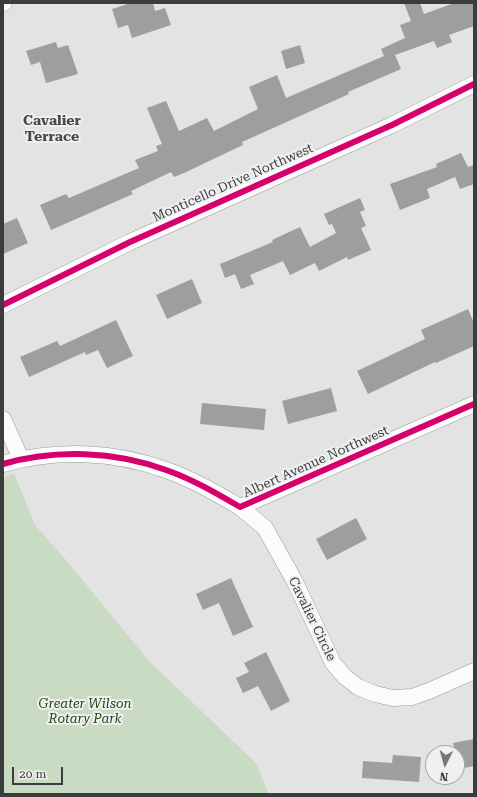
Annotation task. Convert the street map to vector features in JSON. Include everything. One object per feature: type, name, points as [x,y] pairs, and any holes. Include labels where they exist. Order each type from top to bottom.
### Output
[{"type":"street","name":"Monticello Drive Northwest","points":[[3,305],[130,242],[392,125],[474,84]]},
{"type":"street","name":"Albert Avenue Northwest","points":[[3,464],[41,455],[80,454],[126,458],[165,469],[190,480],[240,507],[474,404]]},
{"type":"street","points":[[3,418],[21,459]]},
{"type":"street","name":"Cavalier Circle","points":[[240,507],[265,528],[294,580],[333,663],[345,677],[358,687],[375,694],[393,698],[412,697],[474,671]]},
{"type":"green space","name":"Greater Wilson Rotary Park","points":[[14,473],[35,525],[66,560],[149,661],[256,763],[269,794],[3,794],[3,478]]},
{"type":"building","points":[[131,3],[153,3],[155,11],[165,8],[171,25],[132,38],[128,25],[118,28],[112,9]]},
{"type":"building","points":[[404,3],[420,3],[424,14],[454,3],[474,3],[474,26],[449,35],[452,42],[437,48],[434,41],[395,55],[401,69],[348,92],[349,94],[242,142],[243,145],[184,173],[174,177],[171,172],[131,191],[133,194],[51,230],[40,205],[66,194],[69,198],[139,168],[135,160],[158,151],[156,146],[162,144],[147,108],[166,101],[179,131],[207,118],[214,131],[258,109],[249,87],[277,75],[286,98],[384,56],[381,49],[405,38],[400,25],[411,21]]},
{"type":"building","points":[[56,42],[58,48],[68,45],[78,74],[46,83],[40,62],[31,65],[26,51]]},
{"type":"building","points":[[300,45],[305,63],[286,69],[281,51]]},
{"type":"building","points":[[461,153],[468,167],[474,165],[474,184],[460,189],[455,177],[427,189],[430,198],[400,210],[390,184],[437,167],[436,164]]},
{"type":"building","points":[[360,198],[365,210],[360,212],[366,226],[361,228],[371,250],[348,260],[347,257],[319,271],[315,263],[290,275],[283,261],[250,275],[254,284],[241,289],[235,274],[225,278],[220,264],[273,242],[272,240],[300,227],[310,247],[336,233],[332,224],[329,225],[324,214]]},
{"type":"building","points":[[17,218],[28,243],[3,254],[3,224]]},
{"type":"building","points":[[192,279],[202,303],[167,319],[156,295]]},
{"type":"building","points":[[468,309],[474,323],[474,346],[436,363],[435,362],[368,394],[357,371],[425,339],[421,330]]},
{"type":"building","points":[[116,320],[133,356],[107,368],[98,350],[86,355],[85,352],[29,377],[20,357],[57,341],[60,346]]},
{"type":"building","points":[[331,388],[337,411],[288,424],[282,401]]},
{"type":"building","points":[[202,403],[266,409],[264,430],[200,424]]},
{"type":"building","points":[[356,518],[367,539],[327,560],[316,539]]},
{"type":"building","points":[[231,578],[253,627],[233,636],[219,603],[203,610],[196,594]]},
{"type":"building","points":[[266,652],[290,701],[271,711],[258,686],[243,693],[236,678],[249,672],[244,663]]},
{"type":"building","points":[[474,739],[474,766],[465,768],[465,745],[453,745],[453,743]]},
{"type":"building","points":[[393,755],[421,757],[419,782],[362,778],[363,761],[392,763]]},
{"type":"cycle path","points":[[3,305],[130,242],[392,125],[474,84]]},
{"type":"cycle path","points":[[3,464],[23,459],[64,454],[85,454],[126,459],[176,474],[204,487],[240,507],[474,404]]},
{"type":"district","name":"Cavalier Terrace","points":[[52,130]]}]
